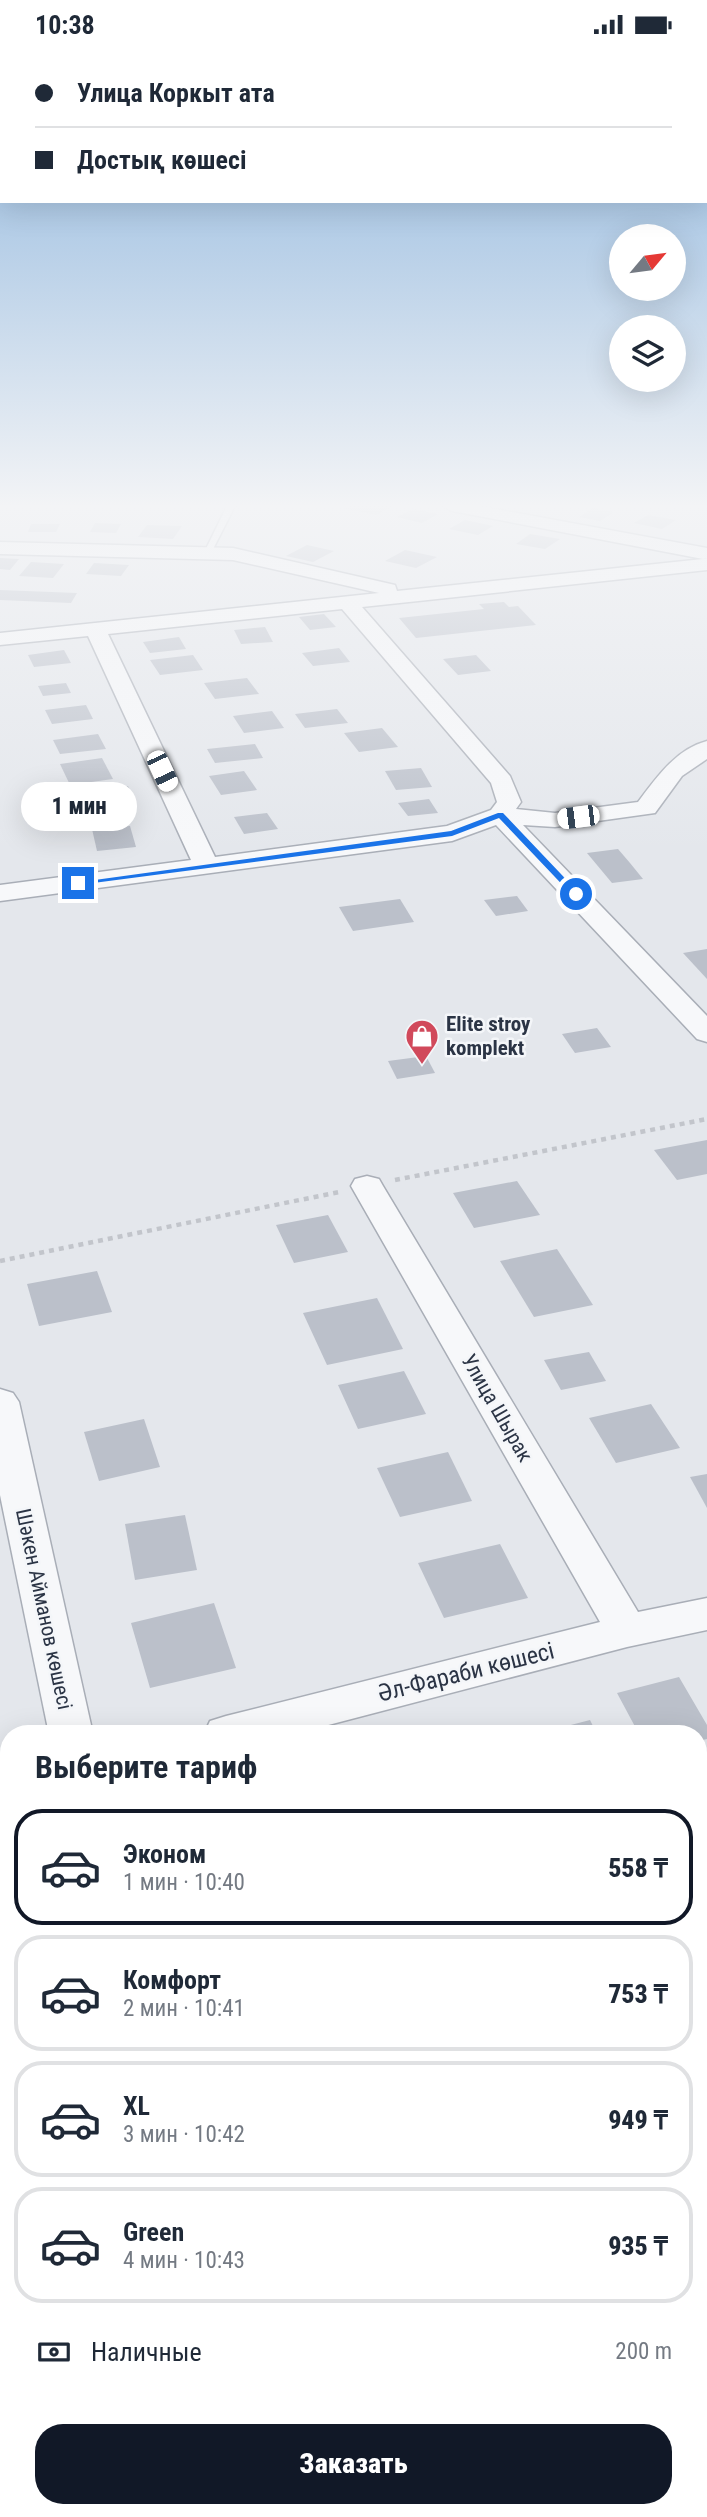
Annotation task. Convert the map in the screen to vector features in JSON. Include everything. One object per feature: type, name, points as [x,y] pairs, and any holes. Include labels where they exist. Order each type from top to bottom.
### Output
[{"type":"street","points":[[0,639],[168,621]]},
{"type":"street","points":[[364,621],[502,781],[509,802],[500,815]]},
{"type":"street","points":[[95,629],[207,866]]},
{"type":"street","points":[[0,893],[452,833],[500,815],[555,820],[646,808],[674,771],[707,748]]},
{"type":"street","points":[[500,815],[707,1033]]},
{"type":"street","name":"Улица Шырак","points":[[367,1186],[627,1631]]},
{"type":"street","name":"Шәкен Айманов көшесі","points":[[0,1402],[69,1725]]},
{"type":"street","name":"Әл-Фараби көшесі","points":[[261,1725],[627,1631],[707,1614]]},
{"type":"building","points":[[303,621],[331,621],[336,627],[310,630]]},
{"type":"building","points":[[402,621],[532,621],[536,625],[416,638]]},
{"type":"building","points":[[265,627],[273,642],[241,644],[234,630]]},
{"type":"building","points":[[179,637],[186,649],[150,653],[143,642]]},
{"type":"building","points":[[339,648],[350,662],[313,666],[302,653]]},
{"type":"building","points":[[64,650],[71,663],[34,667],[28,655]]},
{"type":"building","points":[[193,655],[203,670],[160,675],[150,660]]},
{"type":"building","points":[[476,655],[491,671],[458,675],[443,659]]},
{"type":"building","points":[[247,678],[259,694],[215,699],[204,683]]},
{"type":"building","points":[[66,683],[71,693],[43,696],[38,686]]},
{"type":"building","points":[[86,705],[93,719],[52,724],[45,710]]},
{"type":"building","points":[[337,709],[348,723],[305,728],[295,714]]},
{"type":"building","points":[[272,711],[284,728],[244,733],[233,716]]},
{"type":"building","points":[[382,728],[398,747],[359,752],[344,733]]},
{"type":"building","points":[[98,734],[106,749],[60,754],[53,740]]},
{"type":"building","points":[[255,744],[263,758],[215,763],[207,749]]},
{"type":"building","points":[[102,758],[113,779],[70,785],[60,764]]},
{"type":"building","points":[[421,768],[432,787],[396,790],[385,771]]},
{"type":"building","points":[[244,771],[257,790],[221,795],[209,776]]},
{"type":"building","points":[[128,786],[136,802],[71,811],[64,795]]},
{"type":"building","points":[[429,799],[438,813],[408,816],[398,803]]},
{"type":"building","points":[[267,813],[278,829],[244,834],[234,817]]},
{"type":"building","points":[[130,826],[136,847],[97,851],[92,829]]},
{"type":"building","points":[[618,849],[643,879],[612,883],[587,853]]},
{"type":"building","points":[[517,896],[528,911],[496,916],[484,900]]},
{"type":"building","points":[[400,899],[414,922],[353,931],[339,907]]},
{"type":"building","points":[[707,949],[707,979],[683,953]]},
{"type":"building","points":[[597,1028],[611,1047],[575,1053],[562,1034]]},
{"type":"building","points":[[426,1056],[435,1073],[397,1079],[388,1061]]},
{"type":"building","points":[[707,1140],[707,1174],[677,1180],[654,1150]]},
{"type":"building","points":[[517,1181],[540,1215],[474,1228],[453,1193]]},
{"type":"building","points":[[328,1215],[348,1252],[294,1263],[276,1225]]},
{"type":"building","points":[[557,1249],[593,1305],[534,1317],[500,1261]]},
{"type":"building","points":[[97,1271],[112,1312],[39,1326],[27,1284]]},
{"type":"building","points":[[377,1298],[403,1349],[327,1365],[303,1313]]},
{"type":"building","points":[[589,1352],[606,1381],[561,1390],[544,1360]]},
{"type":"building","points":[[404,1371],[426,1414],[358,1429],[338,1385]]},
{"type":"building","points":[[651,1404],[680,1448],[616,1463],[589,1418]]},
{"type":"building","points":[[144,1419],[160,1467],[99,1481],[84,1432]]},
{"type":"building","points":[[448,1452],[472,1501],[400,1517],[377,1468]]},
{"type":"building","points":[[707,1474],[707,1508],[690,1477]]},
{"type":"building","points":[[185,1515],[197,1570],[135,1580],[125,1524]]},
{"type":"building","points":[[500,1544],[528,1598],[444,1618],[418,1563]]},
{"type":"building","points":[[214,1603],[236,1668],[150,1688],[131,1623]]},
{"type":"building","points":[[679,1677],[707,1725],[634,1725],[617,1693]]},
{"type":"building","points":[[590,1720],[592,1725],[571,1725]]},
{"type":"place","name":"Elite stroy komplekt","points":[[422,1066]]},
{"type":"route","points":[[78,883],[452,833],[500,815],[576,894]]}]
